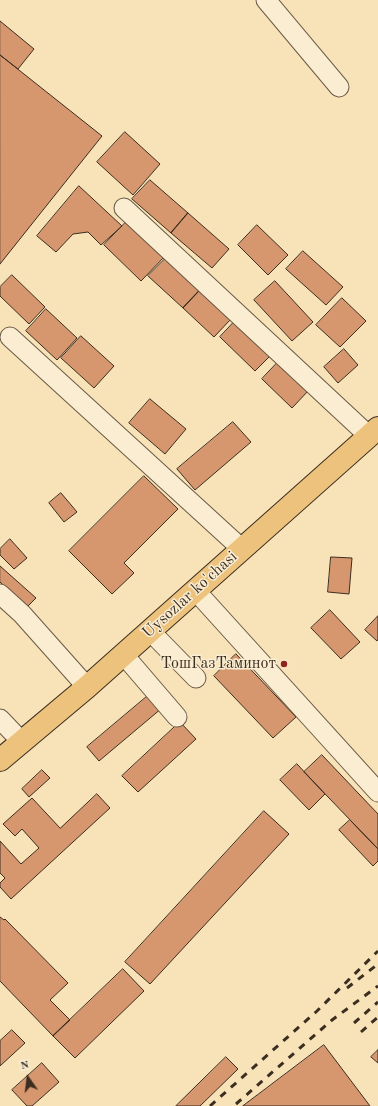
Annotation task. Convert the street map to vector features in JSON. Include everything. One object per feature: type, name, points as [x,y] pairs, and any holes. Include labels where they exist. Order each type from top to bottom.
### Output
[{"type":"main road","name":"Uysozlar ko'chasi","points":[[0,760],[87,687],[374,432]]},
{"type":"street","points":[[266,0],[339,87]]},
{"type":"street","points":[[124,208],[374,432]]},
{"type":"street","points":[[10,337],[242,549]]},
{"type":"street","points":[[195,590],[378,792]]},
{"type":"street","points":[[0,594],[22,614],[87,687]]},
{"type":"street","points":[[150,631],[196,678]]},
{"type":"street","points":[[123,654],[177,717]]},
{"type":"street","points":[[0,719],[22,742]]},
{"type":"building","points":[[0,21],[34,49],[18,69],[0,55]]},
{"type":"building","points":[[0,55],[102,136],[0,264]]},
{"type":"building","points":[[125,132],[160,164],[133,195],[97,162]]},
{"type":"building","points":[[150,180],[188,213],[171,233],[132,199]]},
{"type":"building","points":[[79,186],[122,226],[101,245],[88,232],[73,234],[56,252],[37,236]]},
{"type":"building","points":[[188,213],[229,249],[212,268],[171,233]]},
{"type":"building","points":[[129,219],[167,254],[141,281],[104,245]]},
{"type":"building","points":[[257,225],[288,255],[268,275],[238,245]]},
{"type":"building","points":[[303,251],[343,287],[326,305],[286,269]]},
{"type":"building","points":[[166,258],[200,290],[183,308],[148,276]]},
{"type":"building","points":[[12,275],[45,307],[29,324],[0,296],[0,287]]},
{"type":"building","points":[[275,281],[313,322],[292,341],[254,300]]},
{"type":"building","points":[[200,290],[231,319],[214,337],[183,308]]},
{"type":"building","points":[[342,298],[366,321],[340,347],[316,325]]},
{"type":"building","points":[[46,309],[77,338],[57,360],[26,331]]},
{"type":"building","points":[[236,320],[272,354],[255,371],[220,337]]},
{"type":"building","points":[[81,336],[114,366],[94,388],[61,358]]},
{"type":"building","points":[[344,349],[358,365],[338,383],[324,367]]},
{"type":"building","points":[[279,361],[309,390],[292,408],[262,379]]},
{"type":"building","points":[[150,399],[186,429],[165,454],[129,423]]},
{"type":"building","points":[[233,422],[251,442],[195,490],[177,469]]},
{"type":"building","points":[[144,476],[178,509],[124,563],[134,573],[112,594],[69,551]]},
{"type":"building","points":[[61,493],[77,512],[64,522],[49,503]]},
{"type":"building","points":[[10,539],[27,558],[14,569],[0,555],[0,549]]},
{"type":"building","points":[[331,557],[352,558],[349,594],[328,592]]},
{"type":"building","points":[[0,566],[36,598],[27,607],[0,582]]},
{"type":"building","points":[[330,610],[360,642],[341,659],[311,628]]},
{"type":"building","points":[[378,616],[378,639],[377,641],[365,630]]},
{"type":"building","points":[[236,654],[296,717],[273,738],[214,676]]},
{"type":"building","points":[[150,694],[162,708],[99,761],[87,747]]},
{"type":"building","points":[[180,722],[196,739],[138,792],[122,776]]},
{"type":"building","points":[[322,755],[378,814],[378,849],[304,772]]},
{"type":"building","points":[[297,764],[325,794],[309,810],[280,780]]},
{"type":"building","points":[[42,770],[50,778],[29,797],[22,789]]},
{"type":"building","points":[[97,794],[110,808],[11,899],[0,887],[0,883],[5,878],[0,873],[0,841],[21,864],[39,848],[22,829],[15,836],[3,824],[32,798],[60,828]]},
{"type":"building","points":[[264,811],[289,834],[150,984],[125,962]]},
{"type":"building","points":[[350,820],[378,849],[378,861],[373,866],[339,830]]},
{"type":"building","points":[[0,917],[4,920],[5,919],[68,983],[50,1000],[70,1020],[53,1036],[0,981]]},
{"type":"building","points":[[123,969],[144,991],[75,1058],[53,1036]]},
{"type":"building","points":[[12,1030],[25,1043],[0,1066],[0,1041]]},
{"type":"building","points":[[324,1045],[370,1106],[243,1106]]},
{"type":"building","points":[[378,1050],[378,1063],[371,1057]]},
{"type":"building","points":[[226,1057],[238,1069],[200,1106],[176,1106]]},
{"type":"building","points":[[42,1063],[59,1082],[32,1106],[27,1106],[12,1090]]},
{"type":"railway","points":[[210,1106],[317,1011],[378,951]]},
{"type":"railway","points":[[347,988],[378,964]]},
{"type":"railway","points":[[236,1104],[332,1020],[378,986]]},
{"type":"railway","points":[[354,1023],[378,1002]]},
{"type":"railway","points":[[361,1032],[378,1017]]},
{"type":"place","name":"ТошГазТаминот","points":[[284,664]]}]
